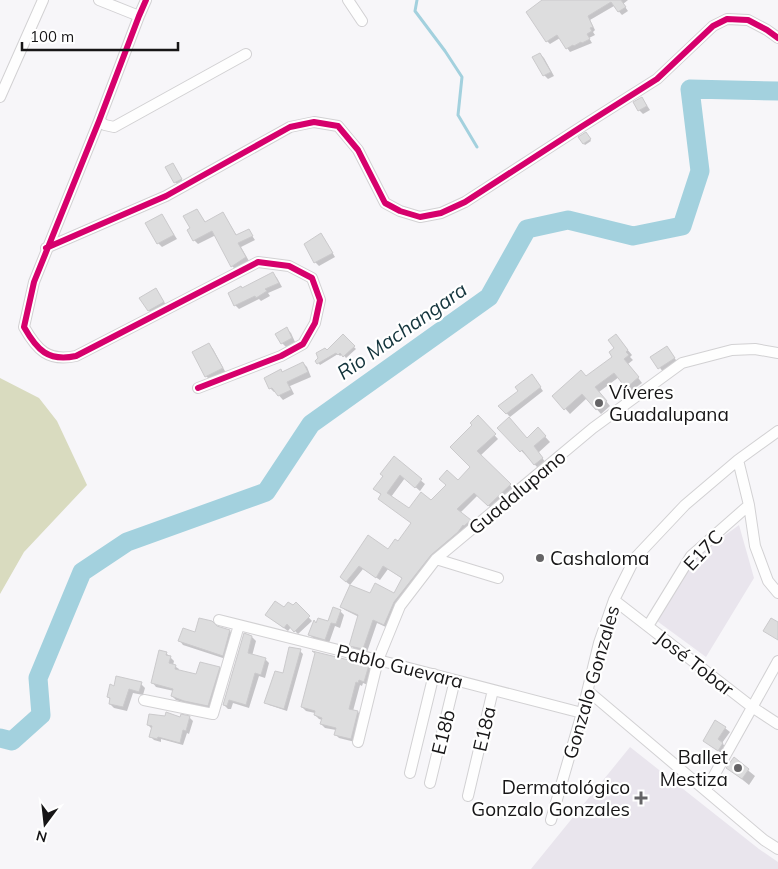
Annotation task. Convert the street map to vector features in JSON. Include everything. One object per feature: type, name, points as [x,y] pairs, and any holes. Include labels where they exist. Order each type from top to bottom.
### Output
[{"type":"street","points":[[0,97],[43,0]]},
{"type":"street","points":[[99,0],[139,16]]},
{"type":"street","points":[[146,0],[99,121],[46,248],[34,282],[24,327],[33,344],[50,357],[65,358],[76,356],[258,262],[289,266],[312,278],[320,300],[315,323],[303,344],[281,356],[198,388]]},
{"type":"street","points":[[348,0],[362,21]]},
{"type":"street","points":[[46,248],[166,196],[290,127],[314,122],[338,126],[358,150],[385,203],[400,211],[420,217],[441,213],[465,202],[657,79],[712,26],[727,19],[748,20],[768,30],[778,38]]},
{"type":"street","points":[[99,121],[114,127],[246,54]]},
{"type":"street","name":"Guadalupano","points":[[358,742],[378,660],[400,606],[436,559],[593,428],[682,363],[732,350],[755,349],[778,353]]},
{"type":"street","name":"Gonzalo Gonzales","points":[[551,820],[582,714],[599,643],[614,600],[635,558],[685,505],[738,460],[778,431]]},
{"type":"street","points":[[738,460],[749,505],[755,546],[768,582],[778,594]]},
{"type":"street","name":"E17C","points":[[648,626],[691,556],[749,505]]},
{"type":"street","points":[[436,559],[498,578]]},
{"type":"street","name":"José Tobar","points":[[614,600],[752,707],[778,724]]},
{"type":"street","name":"Pablo Guevara","points":[[219,620],[434,674],[582,714]]},
{"type":"street","points":[[144,700],[213,714],[239,625]]},
{"type":"street","points":[[706,790],[778,661]]},
{"type":"street","points":[[410,773],[434,674]]},
{"type":"street","name":"E18b","points":[[430,783],[455,680]]},
{"type":"street","name":"E18a","points":[[468,796],[493,690]]},
{"type":"street","points":[[588,691],[764,840],[778,849]]},
{"type":"shaded area","points":[[739,525],[754,578],[706,657],[657,621],[694,558]]},
{"type":"shaded area","name":"Dermatológico Gonzalo Gonzales","points":[[630,747],[778,862],[778,869],[531,869]]},
{"type":"green space","points":[[0,378],[39,398],[57,421],[87,485],[24,552],[0,594]]},
{"type":"building","points":[[542,0],[621,0],[626,7],[618,12],[611,2],[588,16],[593,27],[590,28],[592,31],[587,34],[590,39],[566,49],[557,35],[546,42],[526,12]]},
{"type":"building","points":[[540,53],[551,72],[543,76],[532,57]]},
{"type":"building","points":[[642,97],[647,106],[638,111],[633,102]]},
{"type":"building","points":[[586,132],[591,139],[583,144],[578,137]]},
{"type":"building","points":[[173,163],[182,179],[174,183],[165,167]]},
{"type":"building","points":[[197,209],[205,222],[223,212],[236,235],[249,229],[253,236],[238,243],[246,257],[231,267],[212,231],[193,241],[187,230],[190,228],[183,216]]},
{"type":"building","points":[[162,214],[174,235],[157,244],[145,223]]},
{"type":"building","points":[[321,233],[333,253],[314,263],[304,244]]},
{"type":"building","points":[[273,272],[279,283],[265,289],[267,291],[256,298],[255,296],[234,306],[228,293]]},
{"type":"building","points":[[156,288],[164,302],[148,311],[139,298]]},
{"type":"building","points":[[287,327],[292,338],[281,344],[275,334]]},
{"type":"building","points":[[343,334],[355,346],[343,357],[340,353],[338,355],[336,353],[317,364],[315,361],[318,358],[316,353],[325,348],[327,350]]},
{"type":"building","points":[[616,334],[628,350],[626,352],[629,355],[624,359],[639,377],[626,388],[614,373],[595,387],[607,401],[596,410],[582,394],[564,410],[552,396],[581,370],[586,376],[612,357],[609,352],[614,348],[608,340]]},
{"type":"building","points":[[209,343],[223,368],[205,377],[192,352]]},
{"type":"building","points":[[667,346],[675,358],[658,369],[650,357]]},
{"type":"building","points":[[303,362],[308,372],[287,382],[291,390],[278,396],[272,388],[269,389],[264,378],[281,369],[282,372]]},
{"type":"building","points":[[532,374],[541,387],[506,414],[498,406],[518,391],[515,387]]},
{"type":"building","points":[[478,415],[496,434],[477,451],[511,484],[488,506],[474,493],[457,509],[471,520],[463,525],[458,532],[431,555],[394,602],[384,625],[373,620],[363,649],[349,646],[358,615],[340,607],[350,585],[370,593],[375,583],[394,593],[402,578],[383,566],[376,578],[359,566],[346,582],[340,577],[368,535],[388,549],[395,539],[398,541],[411,523],[378,499],[381,494],[373,489],[383,476],[380,474],[394,456],[422,479],[415,488],[400,475],[387,493],[409,508],[421,492],[431,500],[446,485],[439,479],[447,470],[458,480],[470,467],[450,447],[472,425],[470,423]]},
{"type":"building","points":[[509,417],[527,438],[538,427],[546,436],[534,446],[543,458],[534,465],[522,450],[520,452],[497,428]]},
{"type":"building","points":[[275,601],[284,607],[288,602],[293,605],[296,602],[310,616],[294,632],[287,624],[284,628],[265,615]]},
{"type":"building","points":[[333,607],[341,610],[336,624],[331,623],[325,640],[308,635],[314,620],[316,623],[318,618],[328,621]]},
{"type":"building","points":[[199,618],[212,621],[217,626],[230,630],[223,656],[178,641],[183,628],[195,632]]},
{"type":"building","points":[[771,618],[778,622],[778,640],[763,631]]},
{"type":"building","points":[[244,633],[252,636],[248,653],[266,658],[261,675],[255,673],[246,705],[229,700],[227,706],[223,705]]},
{"type":"building","points":[[289,647],[301,649],[284,709],[264,703],[275,671],[283,673]]},
{"type":"building","points":[[159,650],[167,652],[166,655],[171,656],[169,663],[176,665],[175,669],[196,674],[200,662],[220,667],[208,706],[171,696],[173,689],[151,683]]},
{"type":"building","points":[[312,651],[369,665],[364,682],[359,680],[358,683],[356,682],[349,709],[358,711],[351,739],[334,735],[336,728],[320,724],[322,718],[314,715],[315,711],[301,707],[315,653]]},
{"type":"building","points":[[116,676],[142,682],[139,692],[129,689],[123,707],[109,704],[110,698],[107,697],[110,684],[114,686]]},
{"type":"building","points":[[166,712],[180,717],[181,714],[190,716],[186,731],[183,730],[180,743],[158,737],[157,739],[149,737],[152,726],[147,725],[149,714],[165,716]]},
{"type":"building","points":[[715,720],[726,727],[718,739],[723,743],[718,751],[703,741]]},
{"type":"building","name":"Ballet Mestiza","points":[[734,757],[749,769],[742,779],[726,768]]},
{"type":"waterway","points":[[417,0],[415,11],[462,77],[458,115],[477,147]]},
{"type":"waterway","name":"Rio Machangara","points":[[0,738],[12,741],[41,715],[38,678],[82,572],[127,542],[266,492],[311,424],[489,297],[527,229],[568,220],[633,236],[682,226],[700,171],[690,89],[778,91]]},
{"type":"cycle path","points":[[146,0],[34,282],[24,327],[39,348],[51,356],[76,356],[258,262],[289,266],[312,278],[320,300],[315,323],[303,344],[281,356],[198,388]]},
{"type":"cycle path","points":[[46,248],[166,196],[290,127],[314,122],[338,126],[358,150],[385,203],[400,211],[420,217],[441,213],[465,202],[657,79],[713,26],[727,19],[748,20],[778,38]]},
{"type":"place","name":"Víveres Guadalupana","points":[[599,403]]},
{"type":"place","name":"Cashaloma","points":[[540,558]]},
{"type":"place","name":"Ballet Mestiza","points":[[738,768]]},
{"type":"place","name":"Dermatológico Gonzalo Gonzales","points":[[641,798]]}]
